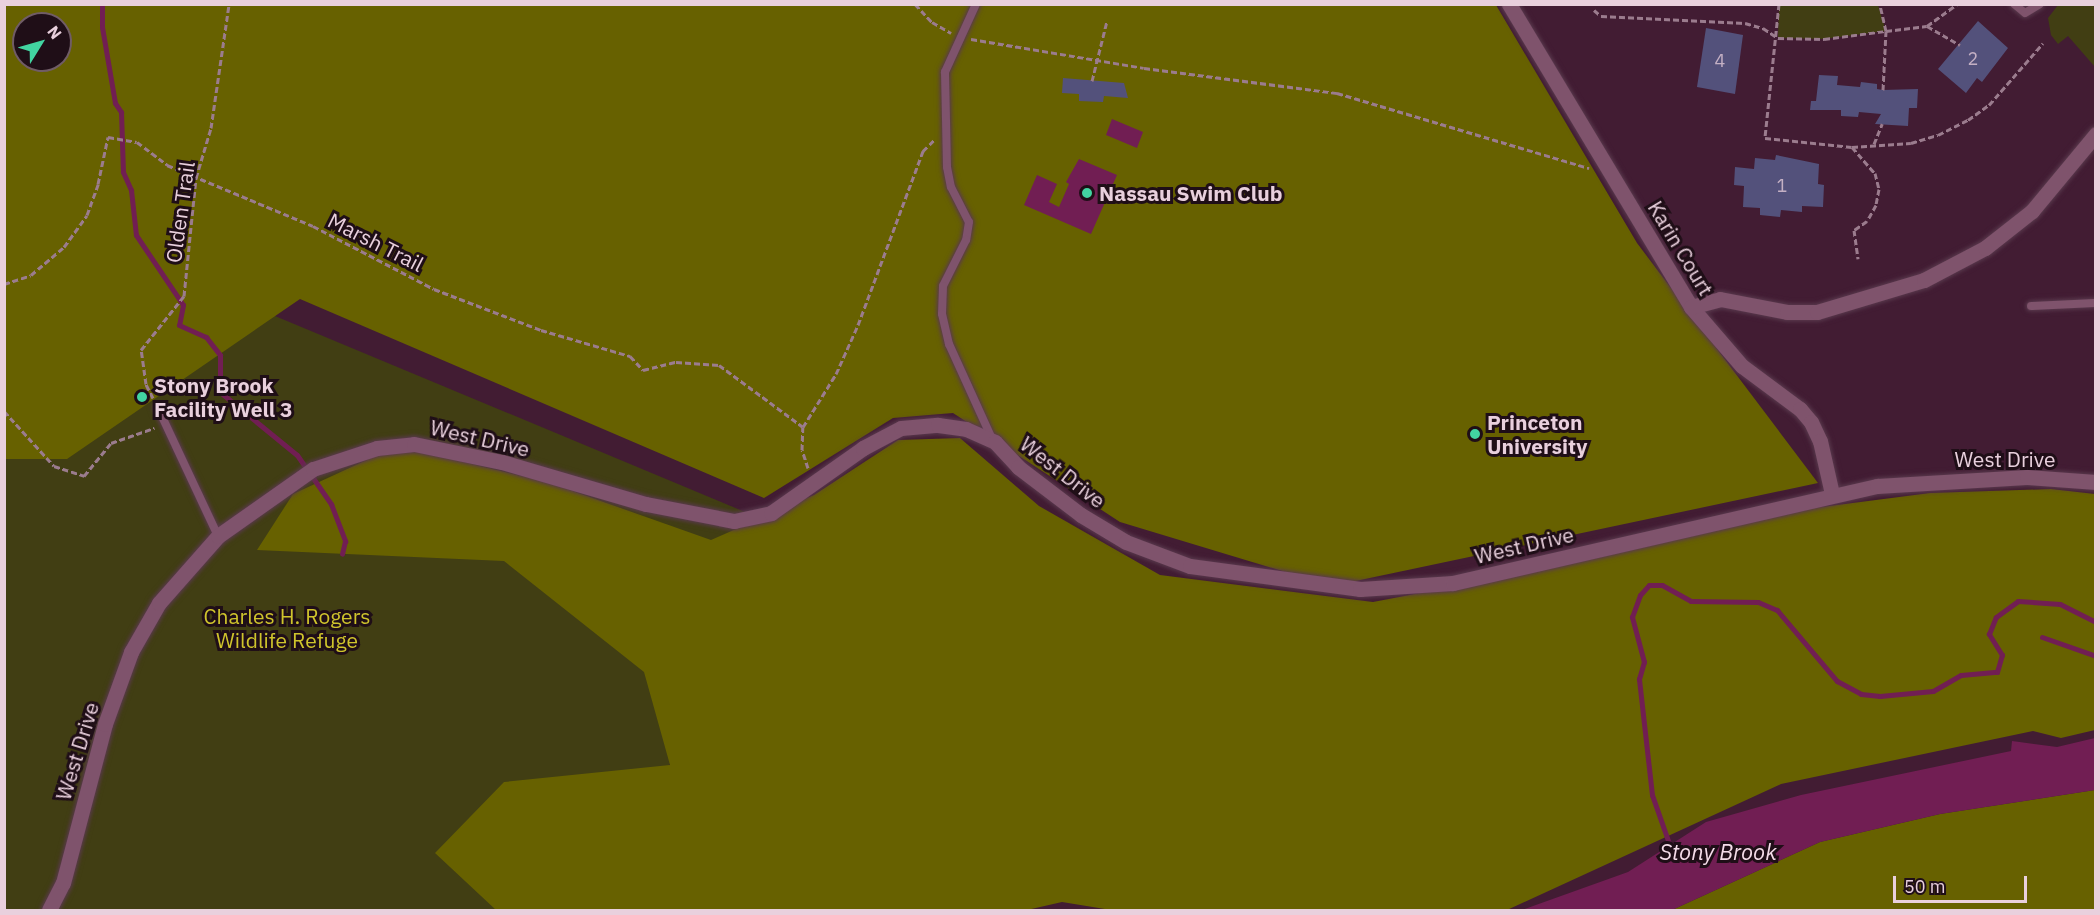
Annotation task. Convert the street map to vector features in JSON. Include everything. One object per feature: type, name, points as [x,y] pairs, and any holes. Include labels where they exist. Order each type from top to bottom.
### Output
[{"type":"street","name":"Karin Court","points":[[1509,4],[1692,307],[1742,366],[1800,409],[1811,422],[1820,441],[1832,494]]},
{"type":"street","points":[[1692,307],[1720,298],[1787,312],[1817,312],[1924,280],[1985,248],[2032,211],[2096,134]]},
{"type":"street","name":"West Drive","points":[[49,910],[63,883],[82,802],[131,652],[159,603],[218,536],[309,472],[377,448],[414,444],[502,462],[646,504],[734,521],[771,513],[818,483],[863,448],[901,428],[947,426],[966,429],[994,442],[1018,467],[1081,515],[1126,542],[1190,566],[1360,589],[1453,583],[1832,494],[1877,486],[1967,478],[2027,477],[2096,483]]},
{"type":"lane","name":"West Drive","points":[[976,4],[945,72],[946,128],[951,187],[969,222],[966,240],[943,286],[942,314],[949,344],[994,442]]},
{"type":"lane","points":[[2014,4],[2025,14],[2040,4]]},
{"type":"lane","points":[[2031,306],[2096,303]]},
{"type":"lane","points":[[158,408],[218,536]]},
{"type":"path","name":"Olden Trail","points":[[158,408],[146,384],[141,350],[184,296],[196,178],[211,128],[229,4]]},
{"type":"path","points":[[915,4],[932,22],[960,37],[1097,60],[1337,93],[1612,175]]},
{"type":"path","points":[[1779,4],[1778,38],[1765,138],[1852,147],[1911,143],[1968,120],[1989,105],[2043,43]]},
{"type":"path","points":[[1880,4],[1886,31],[1883,90]]},
{"type":"path","points":[[1594,10],[1601,16],[1745,23],[1763,27],[1778,38],[1824,39],[1927,26],[1956,4]]},
{"type":"path","points":[[1092,81],[1107,21]]},
{"type":"path","points":[[1927,26],[1960,45]]},
{"type":"path","points":[[1873,145],[1882,124]]},
{"type":"path","points":[[818,483],[802,450],[803,427],[836,374],[858,325],[923,151],[946,128]]},
{"type":"path","name":"Marsh Trail","points":[[4,284],[31,275],[64,248],[87,215],[98,184],[108,137],[138,142],[167,165],[313,226],[434,289],[541,330],[630,356],[643,370],[676,362],[719,365],[803,427]]},
{"type":"path","points":[[1852,147],[1875,173],[1879,189],[1876,204],[1867,221],[1854,230],[1858,259]]},
{"type":"path","points":[[4,411],[54,466],[84,476],[111,443],[167,423]]},
{"type":"green space","points":[[1779,5],[1878,5],[1886,31],[1824,39],[1778,38]]},
{"type":"green space","points":[[2058,5],[2095,5],[2095,67],[2068,36],[2058,44],[2051,35],[2048,18]]},
{"type":"green space","name":"Charles H. Rogers Wildlife Refuge","points":[[141,260],[769,522],[610,910],[5,910],[5,331]]},
{"type":"shaded area","points":[[4,5],[1496,5],[1637,243],[1818,483],[1332,586],[1120,522],[953,413],[893,418],[764,498],[300,299],[67,459],[5,459]]},
{"type":"shaded area","points":[[960,438],[1039,506],[1160,575],[1373,602],[1562,566],[1814,508],[1930,493],[2051,489],[2095,494],[2095,730],[2061,738],[2033,731],[1781,784],[1507,910],[1111,910],[1062,902],[1027,910],[496,910],[435,853],[504,782],[670,765],[644,672],[504,561],[257,550],[293,494],[397,446],[550,483],[711,540],[814,495],[898,440]]},
{"type":"shaded area","points":[[2095,790],[2095,910],[1672,910],[1820,842],[1940,814]]},
{"type":"water","name":"Nassau Swim Club","points":[[1112,119],[1143,132],[1137,148],[1106,135]]},
{"type":"water","name":"Nassau Swim Club","points":[[1079,159],[1117,175],[1091,234],[1024,205],[1037,175],[1057,184],[1049,202],[1059,207],[1069,184],[1066,182]]},
{"type":"water","name":"Stony Brook","points":[[2095,738],[2095,790],[1940,814],[1820,842],[1672,910],[1522,910],[1628,872],[1706,822],[1801,795],[2011,751],[2012,741],[2057,747]]},
{"type":"building","points":[[1978,21],[2008,48],[1982,82],[1977,78],[1966,93],[1938,69]]},
{"type":"building","points":[[1706,28],[1743,35],[1735,94],[1697,87]]},
{"type":"building","points":[[1819,75],[1838,76],[1837,85],[1860,87],[1861,82],[1877,84],[1877,89],[1883,90],[1918,89],[1917,108],[1909,108],[1908,126],[1875,124],[1881,114],[1859,112],[1858,117],[1841,116],[1841,110],[1810,110],[1811,101],[1816,101]]},
{"type":"building","points":[[1063,78],[1124,83],[1128,98],[1104,96],[1103,102],[1079,101],[1079,94],[1062,93]]},
{"type":"building","points":[[1776,155],[1819,164],[1818,184],[1824,185],[1823,207],[1802,206],[1802,212],[1781,210],[1780,217],[1760,215],[1760,208],[1743,207],[1744,186],[1734,185],[1735,167],[1754,169],[1755,158],[1775,160]]},
{"type":"building","name":"Stony Brook Facility Well 3","points":[[144,389],[149,399],[140,403],[135,394]]},
{"type":"waterway","points":[[102,4],[102,27],[115,103],[121,112],[123,172],[131,190],[136,235],[183,305],[179,325],[206,337],[220,355],[220,392],[297,455],[331,504],[345,541],[342,554]]},
{"type":"waterway","points":[[1672,852],[1652,795],[1639,679],[1644,662],[1632,617],[1640,595],[1649,585],[1662,585],[1691,601],[1758,602],[1777,610],[1837,681],[1861,694],[1880,696],[1933,691],[1961,675],[1997,672],[2002,655],[1989,634],[1996,617],[2018,601],[2060,604],[2096,622]]},
{"type":"waterway","points":[[2042,637],[2096,656]]},
{"type":"place","name":"Nassau Swim Club","points":[[1087,193]]},
{"type":"place","name":"Stony Brook Facility Well 3","points":[[142,397]]},
{"type":"place","name":"Princeton University","points":[[1475,434]]}]
